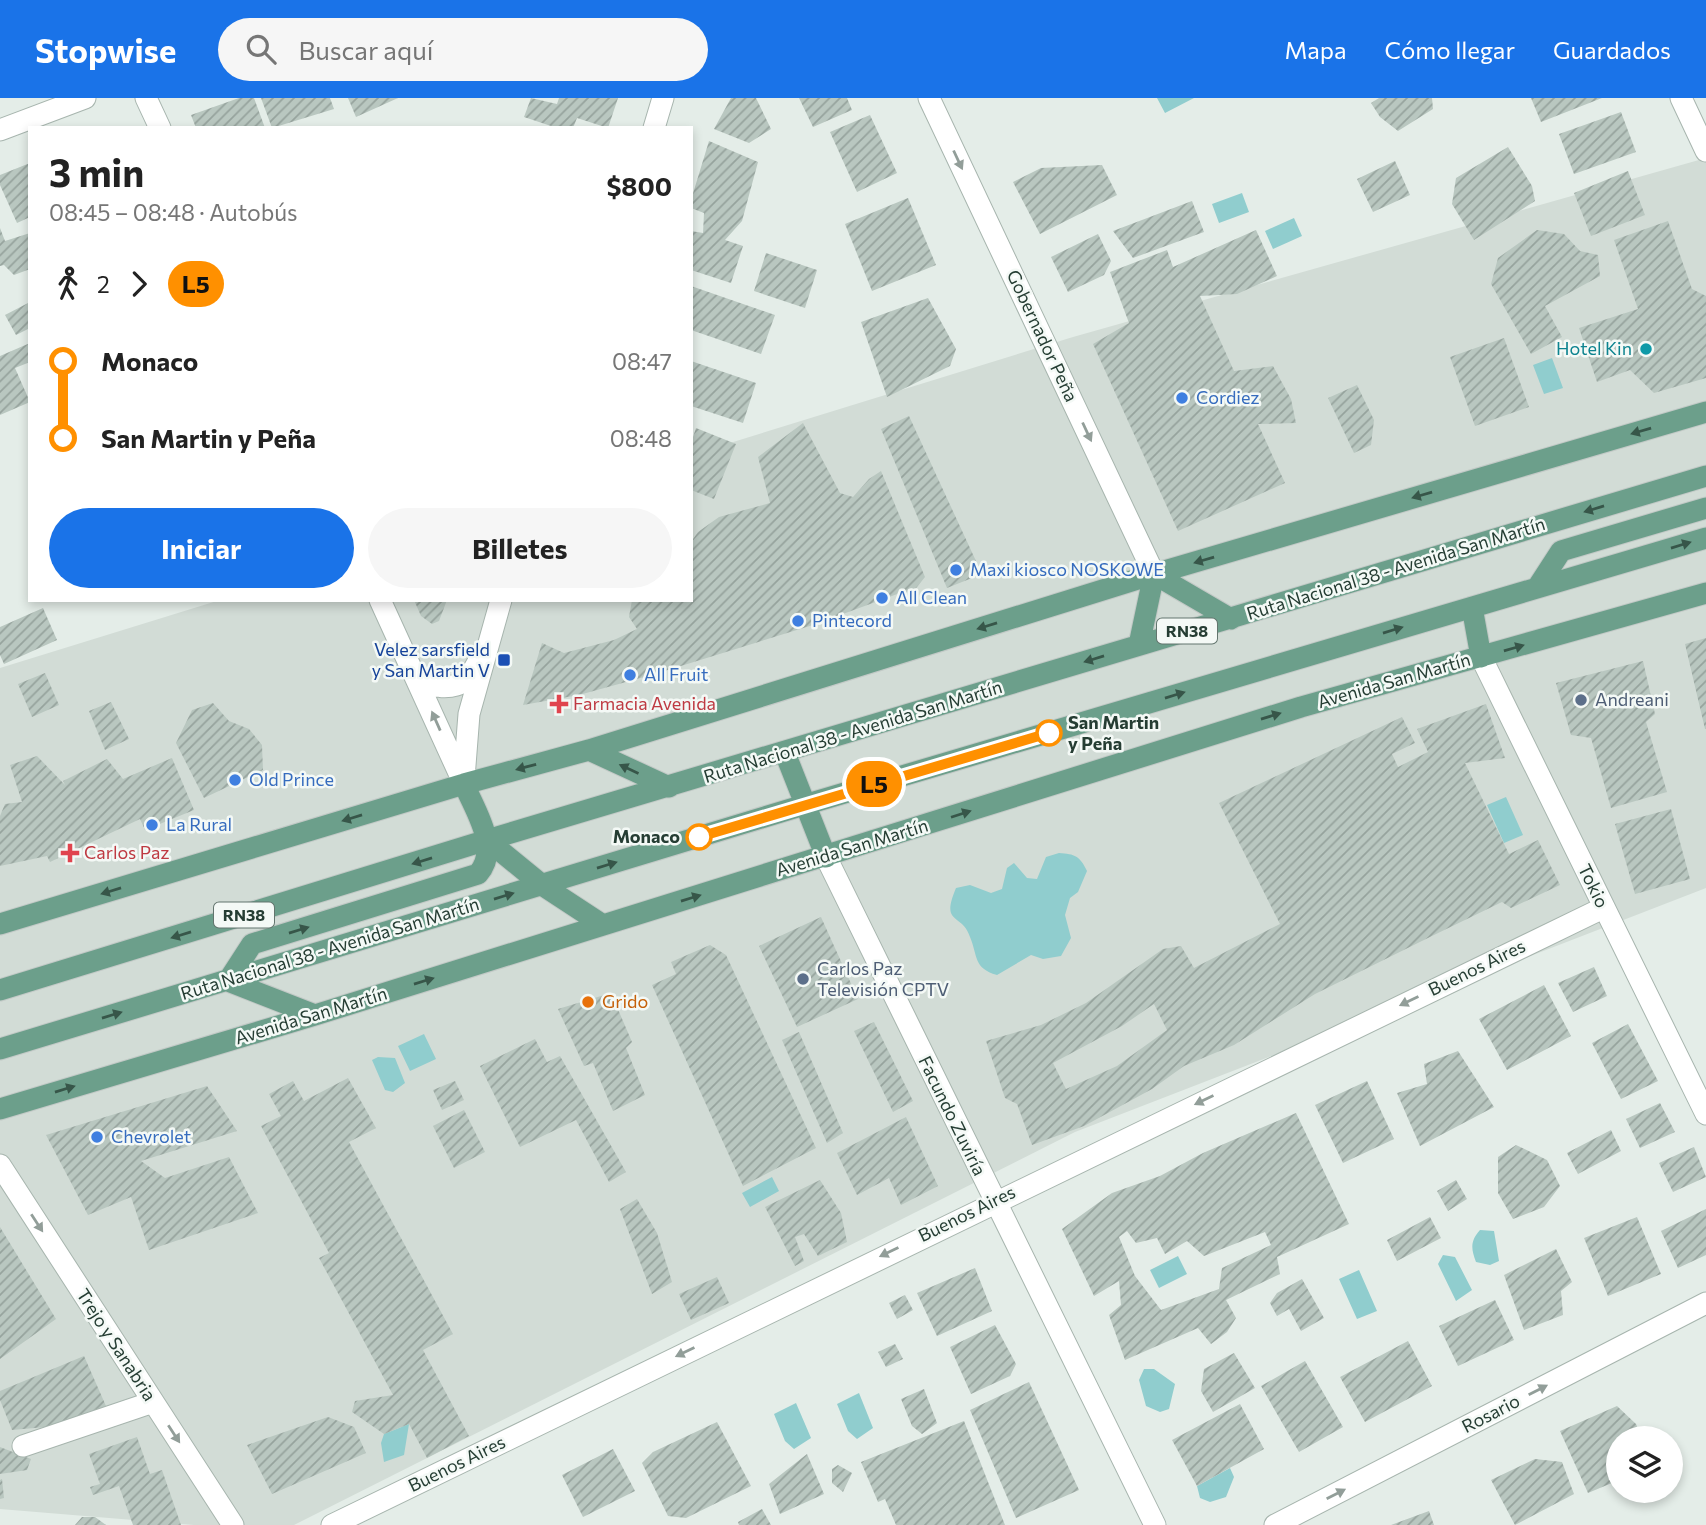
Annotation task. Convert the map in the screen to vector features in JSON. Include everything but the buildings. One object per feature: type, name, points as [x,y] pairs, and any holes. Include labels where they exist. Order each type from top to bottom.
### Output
[{"type":"main road","points":[[0,924],[464,784],[589,750],[1154,574],[1706,412]]},
{"type":"main road","name":"Ruta Nacional 38 - Avenida San Martín","points":[[0,990],[487,841],[1706,476]]},
{"type":"main road","points":[[1537,588],[1562,551],[1706,508]]},
{"type":"main road","name":"Ruta Nacional 38 - Avenida San Martín","points":[[0,1049],[804,804],[1706,538]]},
{"type":"main road","points":[[1154,574],[1231,619]]},
{"type":"main road","points":[[1139,645],[1154,574]]},
{"type":"main road","name":"Avenida San Martín","points":[[0,1108],[315,1015],[1301,707],[1706,593]]},
{"type":"main road","points":[[1472,607],[1481,657]]},
{"type":"main road","points":[[589,750],[668,787]]},
{"type":"main road","points":[[785,753],[825,857]]},
{"type":"main road","points":[[315,1015],[228,981],[252,944],[473,878],[485,864],[487,841],[464,784]]},
{"type":"main road","points":[[487,841],[542,885],[603,925]]},
{"type":"street","points":[[0,130],[85,98]]},
{"type":"street","points":[[146,98],[159,126]]},
{"type":"street","points":[[655,126],[663,98]]},
{"type":"street","name":"Gobernador Peña","points":[[929,98],[1154,574]]},
{"type":"street","points":[[1681,98],[1706,151]]},
{"type":"street","points":[[381,602],[464,784]]},
{"type":"street","points":[[464,784],[469,714],[500,602]]},
{"type":"street","points":[[419,684],[458,686],[470,677],[487,645]]},
{"type":"street","name":"Tokio","points":[[1481,657],[1706,1114]]},
{"type":"street","name":"Facundo Zuviría","points":[[825,857],[993,1202],[1155,1525]]},
{"type":"street","name":"Buenos Aires","points":[[332,1525],[1603,908]]},
{"type":"street","name":"Trejo y Sanabria","points":[[0,1165],[233,1525]]},
{"type":"street","name":"Rosario","points":[[1275,1525],[1706,1303]]},
{"type":"street","points":[[23,1446],[153,1402]]},
{"type":"shaded area","points":[[1706,158],[1706,888],[1075,1132],[294,1525],[194,1525],[0,1509],[0,668],[214,602],[693,602],[693,454],[1073,337]]},
{"type":"water","points":[[1157,98],[1194,98],[1165,113]]},
{"type":"water","points":[[1242,193],[1249,212],[1219,223],[1212,204]]},
{"type":"water","points":[[1294,218],[1302,236],[1273,249],[1265,231]]},
{"type":"water","points":[[1552,358],[1563,388],[1544,394],[1533,365]]},
{"type":"water","points":[[1506,797],[1523,835],[1504,843],[1487,805]]},
{"type":"water","points":[[1059,853],[1076,857],[1087,871],[1078,892],[1070,898],[1065,915],[1071,938],[1061,956],[1043,959],[1031,955],[997,975],[984,969],[966,929],[951,914],[950,908],[956,888],[970,885],[991,893],[1002,889],[1007,868],[1014,863],[1027,878],[1037,879],[1046,857]]},
{"type":"water","points":[[424,1034],[436,1059],[410,1071],[398,1046]]},
{"type":"water","points":[[378,1057],[395,1058],[405,1083],[393,1092],[385,1090],[372,1060]]},
{"type":"water","points":[[772,1177],[779,1191],[750,1207],[742,1193]]},
{"type":"water","points":[[1480,1230],[1494,1231],[1499,1261],[1490,1265],[1476,1262],[1474,1257],[1473,1242]]},
{"type":"water","points":[[1443,1255],[1455,1257],[1472,1290],[1456,1301],[1438,1264]]},
{"type":"water","points":[[1178,1256],[1187,1274],[1159,1288],[1150,1270]]},
{"type":"water","points":[[1359,1270],[1377,1311],[1357,1319],[1339,1279]]},
{"type":"water","points":[[1144,1369],[1154,1369],[1175,1384],[1169,1409],[1160,1412],[1146,1406],[1139,1380]]},
{"type":"water","points":[[859,1393],[873,1428],[857,1439],[848,1431],[837,1404]]},
{"type":"water","points":[[796,1403],[811,1438],[794,1449],[785,1441],[774,1414]]},
{"type":"water","points":[[409,1424],[404,1455],[384,1462],[381,1443],[384,1434]]},
{"type":"water","points":[[1230,1468],[1234,1477],[1226,1497],[1210,1502],[1200,1498],[1197,1486]]},
{"type":"bus line","name":"L5","points":[[699,837],[1049,733]]},
{"type":"place","name":"Hotel Kin","points":[[1646,349]]},
{"type":"place","name":"Cordiez","points":[[1182,398]]},
{"type":"place","name":"Maxi kiosco NOSKOWE","points":[[956,570]]},
{"type":"place","name":"All Clean","points":[[882,598]]},
{"type":"place","name":"Pintecord","points":[[798,621]]},
{"type":"place","name":"Velez sarsfield y San Martin V","points":[[504,660]]},
{"type":"place","name":"All Fruit","points":[[630,675]]},
{"type":"place","name":"Andreani","points":[[1581,700]]},
{"type":"place","name":"Farmacia Avenida","points":[[559,704]]},
{"type":"place","name":"San Martin y Peña","points":[[1049,733]]},
{"type":"place","name":"Old Prince","points":[[235,780]]},
{"type":"place","name":"La Rural","points":[[152,825]]},
{"type":"place","name":"Monaco","points":[[699,837]]},
{"type":"place","name":"Carlos Paz","points":[[70,853]]},
{"type":"place","name":"Carlos Paz Televisión CPTV","points":[[803,979]]},
{"type":"place","name":"Grido","points":[[588,1002]]},
{"type":"place","name":"Chevrolet","points":[[97,1137]]}]
